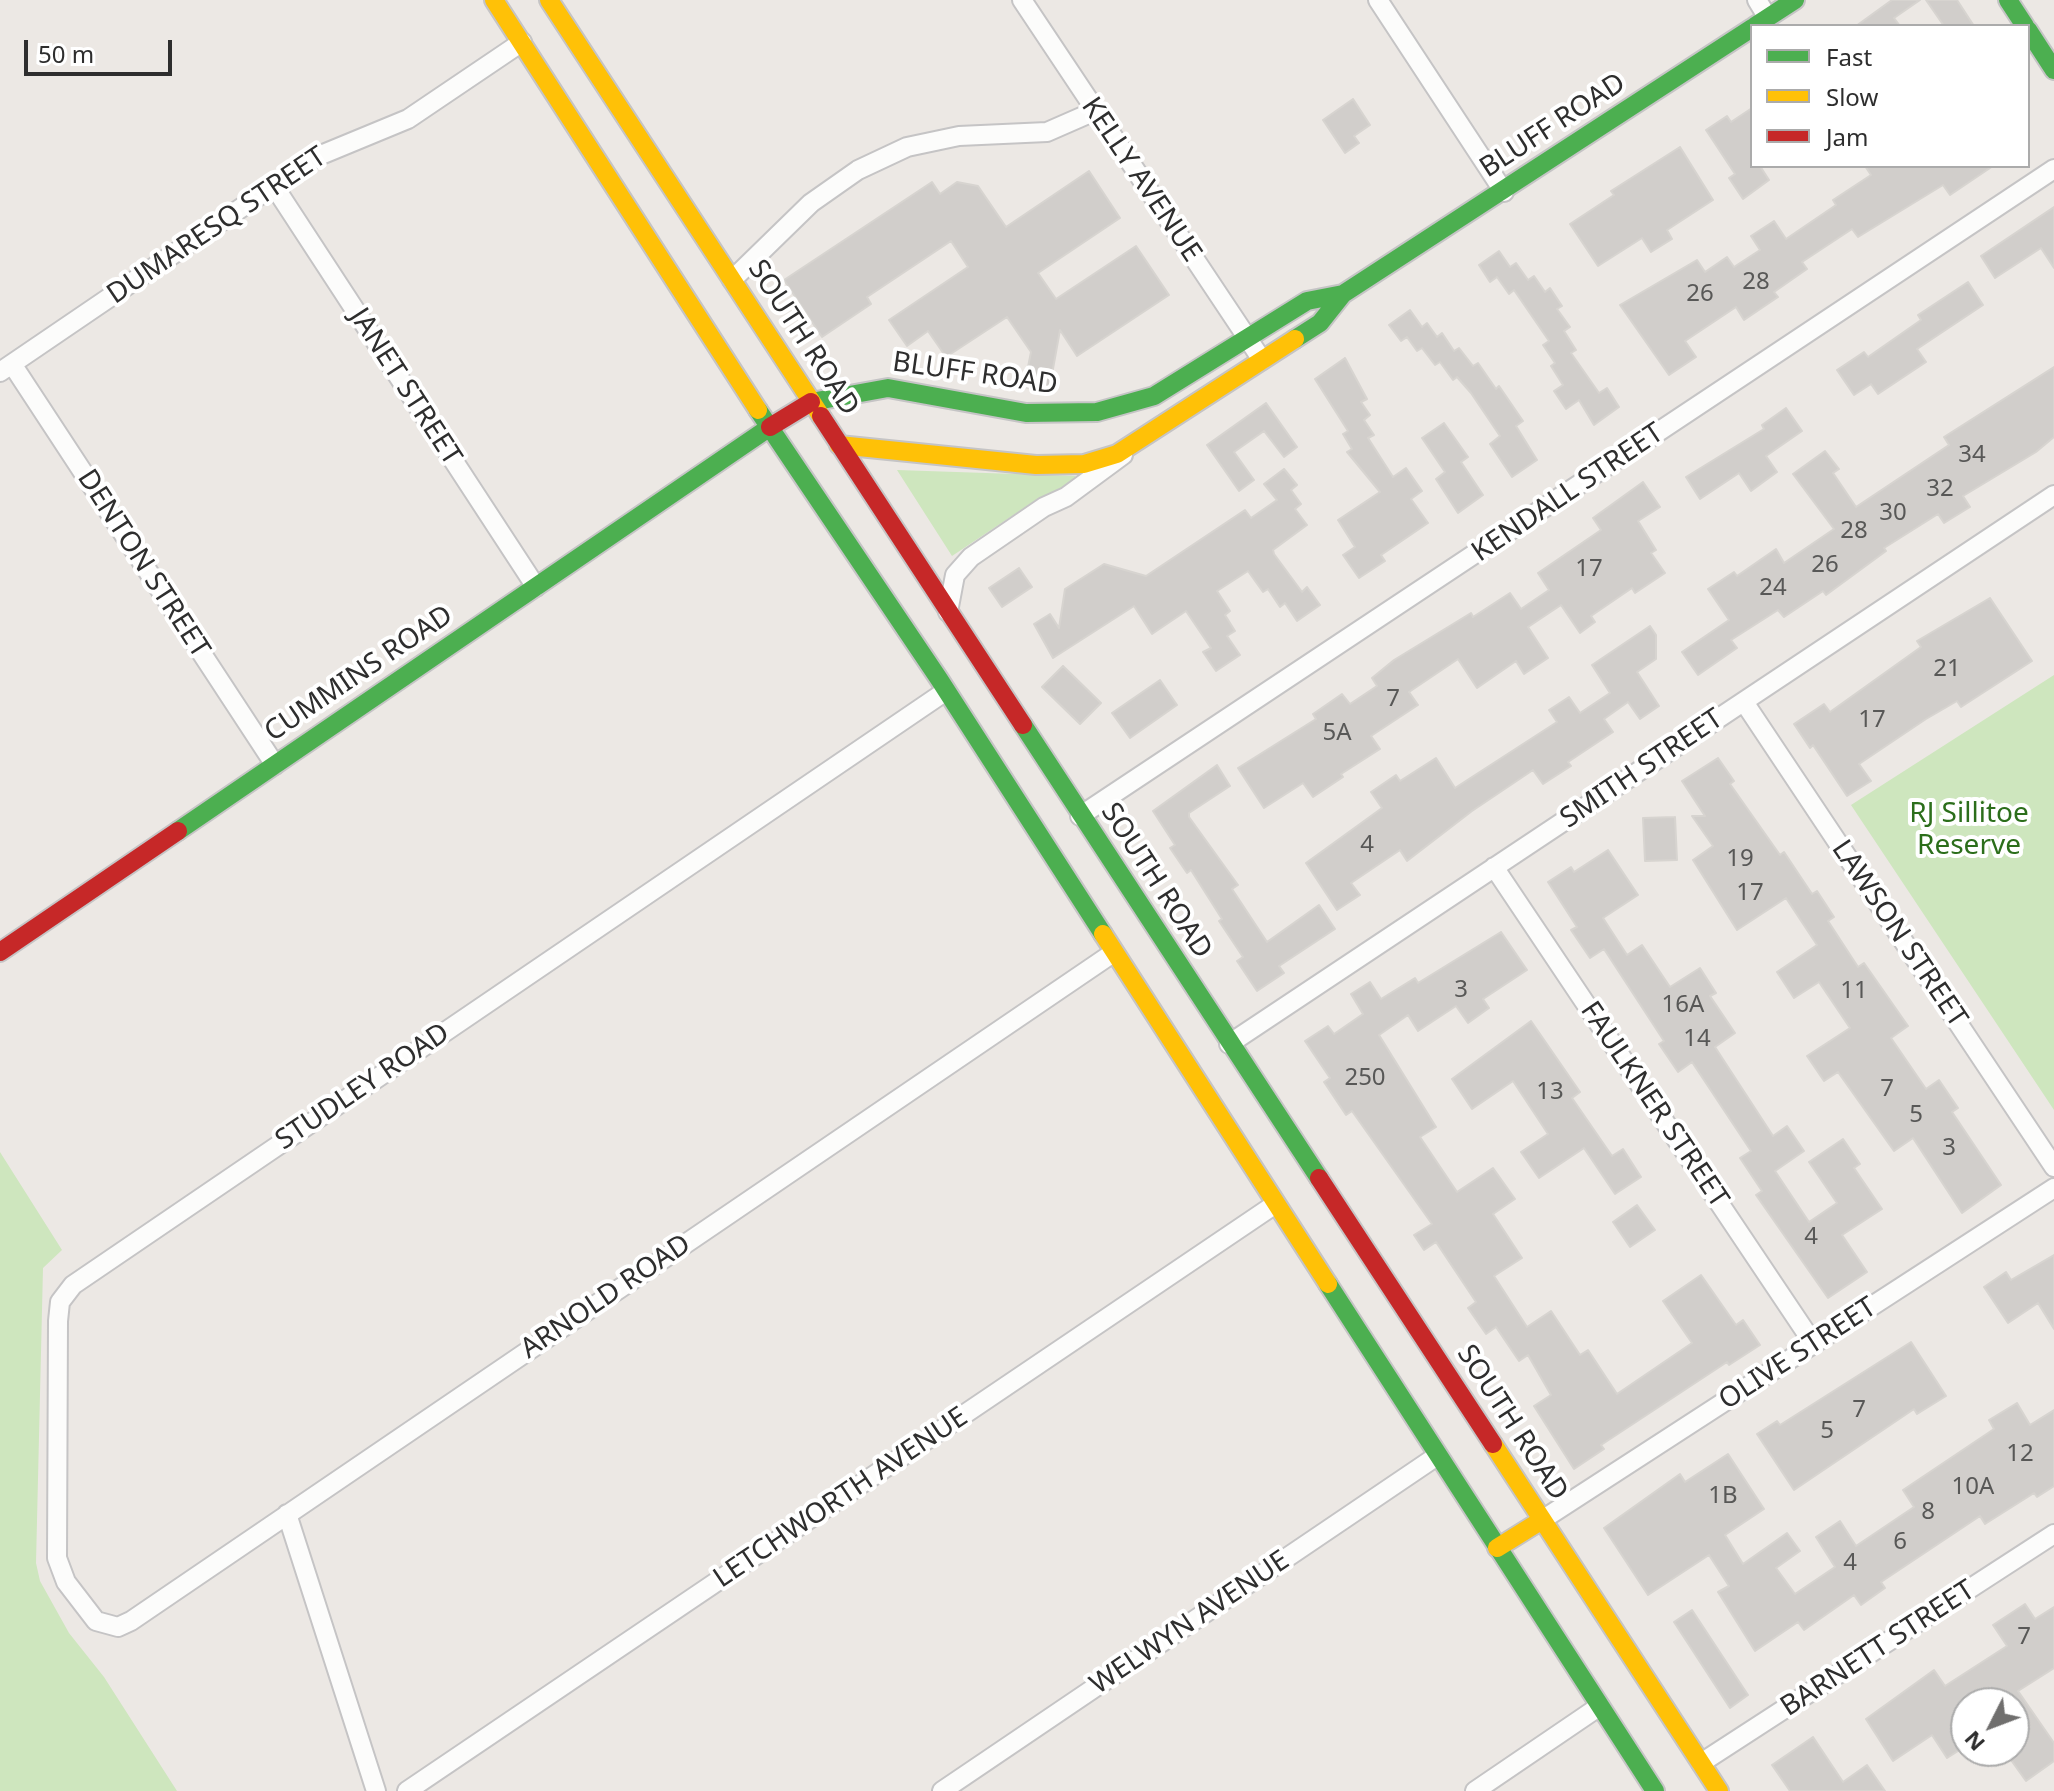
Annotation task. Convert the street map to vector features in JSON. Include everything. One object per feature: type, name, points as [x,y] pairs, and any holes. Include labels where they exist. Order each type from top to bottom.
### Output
[{"type":"main road","name":"SOUTH ROAD","points":[[494,0],[774,434],[896,577],[947,613],[1060,828],[1113,953],[1655,1791]]},
{"type":"main road","name":"SOUTH ROAD","points":[[549,0],[839,445],[946,691],[1060,828],[1229,1044],[1719,1791]]},
{"type":"main road","name":"BLUFF ROAD","points":[[1758,24],[1795,0]]},
{"type":"main road","points":[[2008,0],[2023,24]]},
{"type":"main road","name":"BLUFF ROAD","points":[[774,434],[809,442],[1063,465],[1108,458],[1138,442],[1320,323],[1343,294],[1750,29]]},
{"type":"main road","points":[[2030,34],[2054,70]]},
{"type":"main road","name":"BLUFF ROAD","points":[[811,402],[888,388],[931,393],[1026,413],[1097,412],[1154,396],[1307,301],[1343,294]]},
{"type":"main road","name":"CUMMINS ROAD","points":[[0,952],[536,587],[751,444],[774,434],[811,402]]},
{"type":"main road","points":[[1497,1548],[1542,1520]]},
{"type":"street","name":"KELLY AVENUE","points":[[1022,0],[1262,360]]},
{"type":"street","points":[[1378,0],[1504,192]]},
{"type":"street","points":[[1757,0],[1758,24]]},
{"type":"street","name":"DUMARESQ STREET","points":[[6,368],[328,150],[408,119],[522,42]]},
{"type":"street","points":[[732,280],[811,203],[858,170],[907,147],[959,136],[1047,132],[1095,111]]},
{"type":"street","name":"KENDALL STREET","points":[[1060,828],[2054,169]]},
{"type":"street","name":"JANET STREET","points":[[274,186],[536,587]]},
{"type":"street","name":"DENTON STREET","points":[[6,368],[275,765]]},
{"type":"street","name":"BLUFF ROAD","points":[[947,613],[954,580],[966,561],[1098,475],[1138,442]]},
{"type":"street","name":"SMITH STREET","points":[[1229,1044],[2054,495]]},
{"type":"street","name":"STUDLEY ROAD","points":[[96,1621],[66,1582],[57,1558],[58,1311],[62,1297],[73,1285],[946,691]]},
{"type":"street","name":"LAWSON STREET","points":[[1744,702],[2054,1167]]},
{"type":"street","name":"FAULKNER STREET","points":[[1494,867],[1813,1343]]},
{"type":"street","name":"ARNOLD ROAD","points":[[96,1621],[110,1627],[126,1624],[1113,953]]},
{"type":"street","name":"OLIVE STREET","points":[[1542,1520],[2054,1188]]},
{"type":"street","name":"LETCHWORTH AVENUE","points":[[407,1791],[1274,1205]]},
{"type":"street","name":"WELWYN AVENUE","points":[[942,1791],[1437,1456]]},
{"type":"street","points":[[287,1514],[376,1791]]},
{"type":"street","name":"BARNETT STREET","points":[[1701,1763],[2054,1534]]},
{"type":"street","points":[[1475,1791],[1600,1706]]},
{"type":"green space","points":[[897,470],[1076,478],[1060,492],[1039,498],[952,556]]},
{"type":"green space","name":"RJ Sillitoe Reserve","points":[[2054,675],[2054,1110],[1851,805]]},
{"type":"green space","points":[[0,1152],[62,1250],[43,1268],[36,1563],[40,1581],[69,1633],[104,1677],[177,1791],[0,1791]]},
{"type":"building","points":[[1892,0],[1920,0],[1894,18],[1898,24],[1859,24]]},
{"type":"building","points":[[1926,0],[1957,0],[1973,24],[1943,24]]},
{"type":"building","points":[[1353,99],[1370,125],[1354,136],[1359,143],[1345,153],[1323,120]]},
{"type":"building","points":[[1750,109],[1750,168],[1761,168],[1769,180],[1743,199],[1729,178],[1735,174],[1706,130],[1727,116],[1731,122]]},
{"type":"building","points":[[1680,147],[1713,200],[1667,230],[1672,239],[1651,252],[1642,238],[1598,266],[1570,224],[1614,195],[1611,191]]},
{"type":"building","points":[[1866,168],[1990,168],[1950,195],[1943,185],[1858,237],[1852,229],[1802,262],[1807,269],[1774,292],[1778,297],[1744,320],[1736,307],[1685,341],[1696,357],[1669,375],[1620,305],[1697,260],[1705,272],[1727,257],[1734,267],[1760,250],[1751,236],[1774,221],[1786,239],[1836,205],[1833,200],[1871,175]]},
{"type":"building","points":[[1089,171],[1120,218],[1038,273],[1056,299],[1136,246],[1169,295],[1077,356],[1060,330],[1049,391],[1024,387],[1031,352],[1007,317],[946,357],[928,331],[907,346],[889,320],[968,267],[951,241],[867,297],[871,304],[822,337],[784,280],[932,182],[940,194],[957,182],[978,186],[1006,227]]},
{"type":"building","points":[[2054,207],[2054,268],[2041,248],[1995,278],[1981,256]]},
{"type":"building","points":[[1499,251],[1510,267],[1516,263],[1528,280],[1534,276],[1545,292],[1550,288],[1562,306],[1557,309],[1570,327],[1564,331],[1576,350],[1571,353],[1599,393],[1607,388],[1619,407],[1594,425],[1579,400],[1566,409],[1554,391],[1563,385],[1551,366],[1555,363],[1543,345],[1549,341],[1514,290],[1509,294],[1497,277],[1490,282],[1479,265]]},
{"type":"building","points":[[1968,282],[1983,305],[1917,349],[1926,362],[1878,394],[1871,384],[1854,395],[1837,370],[1864,352],[1868,357],[1921,320],[1918,315]]},
{"type":"building","points":[[1410,310],[1422,327],[1427,323],[1437,337],[1442,333],[1454,351],[1459,348],[1473,366],[1478,363],[1496,389],[1499,386],[1523,421],[1516,426],[1537,460],[1512,477],[1490,444],[1500,436],[1471,393],[1457,377],[1453,380],[1440,362],[1435,365],[1422,348],[1417,351],[1407,337],[1401,341],[1389,325]]},
{"type":"building","points":[[1345,358],[1367,399],[1361,402],[1370,415],[1364,420],[1374,435],[1368,438],[1393,477],[1406,468],[1422,491],[1411,499],[1428,523],[1381,555],[1385,561],[1359,578],[1343,555],[1355,547],[1338,520],[1380,492],[1347,452],[1352,449],[1343,434],[1348,431],[1315,379]]},
{"type":"building","points":[[2054,367],[2054,437],[2036,452],[1963,496],[1970,507],[1944,523],[1938,514],[1884,548],[1886,551],[1826,595],[1823,591],[1784,617],[1778,610],[1731,640],[1737,648],[1698,675],[1682,652],[1729,620],[1708,589],[1734,572],[1737,576],[1776,549],[1784,563],[1834,529],[1793,474],[1825,451],[1839,469],[1833,473],[1856,507],[1949,445],[1944,437]]},
{"type":"building","points":[[1266,403],[1297,447],[1284,457],[1264,431],[1234,452],[1254,480],[1239,491],[1207,445]]},
{"type":"building","points":[[1786,408],[1802,431],[1766,456],[1777,472],[1751,491],[1739,473],[1700,499],[1686,477],[1764,429],[1762,425]]},
{"type":"building","points":[[1444,423],[1468,457],[1461,462],[1483,495],[1458,513],[1436,479],[1445,472],[1422,438]]},
{"type":"building","points":[[1284,469],[1297,485],[1291,490],[1301,504],[1295,509],[1307,525],[1273,550],[1274,554],[1302,592],[1307,587],[1320,605],[1297,621],[1285,603],[1280,607],[1268,589],[1263,592],[1248,571],[1217,591],[1230,611],[1225,615],[1235,631],[1227,636],[1240,655],[1216,671],[1203,652],[1211,648],[1186,611],[1152,634],[1134,606],[1053,658],[1034,624],[1050,614],[1059,628],[1065,589],[1104,564],[1146,576],[1245,510],[1251,518],[1277,500],[1264,484]]},
{"type":"building","points":[[1643,482],[1660,507],[1638,521],[1656,550],[1651,553],[1665,573],[1635,593],[1632,588],[1591,616],[1595,622],[1580,633],[1561,605],[1528,627],[1548,658],[1524,674],[1516,661],[1477,688],[1458,659],[1409,692],[1418,705],[1371,736],[1380,749],[1313,797],[1303,783],[1264,808],[1238,768],[1316,719],[1313,714],[1342,694],[1350,704],[1377,686],[1372,678],[1394,660],[1471,613],[1473,617],[1510,593],[1521,609],[1549,590],[1538,573],[1601,530],[1593,518]]},
{"type":"building","points":[[1019,568],[1032,587],[1002,607],[989,588]]},
{"type":"building","points":[[1990,598],[2032,661],[1961,707],[1957,701],[1926,719],[1859,764],[1871,781],[1847,796],[1813,745],[1810,748],[1794,724],[1824,704],[1830,712],[1921,647],[1917,641]]},
{"type":"building","points":[[1650,626],[1656,635],[1656,659],[1637,672],[1659,706],[1640,719],[1628,702],[1604,719],[1613,732],[1568,762],[1571,766],[1543,784],[1533,770],[1472,811],[1407,861],[1400,850],[1351,883],[1360,895],[1337,910],[1306,863],[1382,808],[1371,792],[1396,775],[1400,781],[1436,758],[1455,788],[1557,722],[1549,710],[1569,697],[1580,713],[1610,693],[1592,665]]},
{"type":"building","points":[[1063,666],[1101,703],[1080,724],[1042,687]]},
{"type":"building","points":[[1160,680],[1177,705],[1130,738],[1112,713]]},
{"type":"building","points":[[1718,758],[1734,781],[1730,784],[1780,855],[1784,852],[1812,894],[1817,891],[1834,917],[1828,921],[1858,967],[1864,963],[1908,1026],[1891,1038],[1926,1089],[1939,1080],[1958,1108],[1952,1112],[2001,1185],[1962,1213],[1913,1138],[1894,1151],[1838,1072],[1824,1081],[1807,1056],[1850,1028],[1819,982],[1794,998],[1777,972],[1817,945],[1786,898],[1737,930],[1693,860],[1713,846],[1692,816],[1705,816],[1682,781]]},
{"type":"building","points":[[1217,765],[1230,786],[1189,813],[1189,817],[1238,885],[1232,889],[1267,942],[1319,905],[1335,929],[1279,966],[1284,973],[1257,991],[1237,961],[1243,957],[1219,921],[1222,919],[1191,870],[1187,873],[1170,848],[1175,845],[1153,811]]},
{"type":"building","points":[[1675,817],[1677,860],[1645,861],[1643,818]]},
{"type":"building","points":[[1608,850],[1638,895],[1603,918],[1627,955],[1642,945],[1670,987],[1700,968],[1716,993],[1710,996],[1735,1033],[1715,1047],[1773,1136],[1787,1126],[1804,1151],[1775,1171],[1809,1222],[1837,1203],[1809,1162],[1843,1139],[1860,1164],[1854,1168],[1882,1209],[1842,1235],[1867,1272],[1828,1298],[1756,1195],[1762,1191],[1740,1158],[1751,1151],[1692,1062],[1678,1072],[1659,1044],[1664,1041],[1604,949],[1590,958],[1571,930],[1577,927],[1548,882],[1571,867],[1574,872]]},
{"type":"building","points":[[1501,932],[1527,970],[1483,999],[1489,1008],[1468,1023],[1456,1006],[1418,1031],[1408,1015],[1379,1035],[1436,1127],[1420,1137],[1457,1192],[1493,1168],[1515,1199],[1493,1214],[1522,1258],[1494,1276],[1527,1327],[1551,1311],[1580,1355],[1588,1350],[1617,1394],[1692,1343],[1663,1301],[1701,1275],[1736,1325],[1743,1320],[1760,1345],[1729,1365],[1727,1362],[1601,1445],[1604,1449],[1574,1469],[1534,1406],[1551,1395],[1528,1355],[1519,1361],[1496,1327],[1486,1334],[1468,1308],[1476,1302],[1436,1242],[1424,1250],[1414,1235],[1432,1224],[1352,1111],[1346,1115],[1324,1082],[1330,1078],[1305,1041],[1328,1026],[1334,1034],[1363,1014],[1351,994],[1370,982],[1381,999],[1415,978],[1418,983]]},
{"type":"building","points":[[1531,1021],[1580,1092],[1572,1098],[1612,1156],[1623,1149],[1641,1177],[1615,1194],[1584,1148],[1539,1178],[1521,1152],[1548,1134],[1513,1081],[1472,1109],[1452,1079]]},
{"type":"building","points":[[1637,1205],[1655,1230],[1630,1247],[1613,1222]]},
{"type":"building","points":[[2054,1255],[2054,1329],[2038,1303],[2008,1323],[1984,1287],[2006,1272],[2011,1280]]},
{"type":"building","points":[[1911,1342],[1946,1396],[1917,1414],[1914,1409],[1794,1490],[1757,1434],[1777,1421],[1780,1425]]},
{"type":"building","points":[[2017,1403],[2030,1425],[2054,1410],[2054,1486],[2037,1497],[2034,1493],[1985,1524],[1980,1516],[1881,1582],[1885,1588],[1861,1605],[1854,1595],[1804,1630],[1798,1622],[1755,1651],[1718,1592],[1729,1586],[1709,1555],[1648,1595],[1604,1528],[1680,1474],[1685,1482],[1728,1454],[1764,1509],[1725,1535],[1743,1564],[1787,1533],[1800,1551],[1776,1568],[1795,1594],[1835,1567],[1816,1537],[1840,1521],[1856,1546],[1914,1507],[1903,1490],[1994,1429],[1989,1420]]},
{"type":"building","points":[[2025,1604],[2035,1619],[2054,1607],[2054,1668],[2024,1687],[1950,1687],[1950,1756],[1947,1758],[1932,1735],[1893,1761],[1866,1719],[1934,1670],[1945,1686],[2007,1646],[1993,1625]]},
{"type":"building","points":[[1692,1610],[1748,1695],[1730,1708],[1674,1622]]},
{"type":"building","points":[[2030,1708],[2054,1743],[2054,1761],[2026,1781],[2016,1767],[2030,1767]]},
{"type":"building","points":[[1813,1737],[1843,1782],[1867,1765],[1885,1791],[1790,1791],[1772,1765]]},
{"type":"traffic: fast","points":[[1758,24],[1795,0]]},
{"type":"traffic: fast","points":[[2008,0],[2024,24]]},
{"type":"traffic: fast","points":[[1295,339],[1320,323],[1343,294],[1750,29]]},
{"type":"traffic: fast","points":[[2030,33],[2054,70]]},
{"type":"traffic: fast","points":[[811,402],[888,388],[1026,413],[1097,412],[1154,396],[1307,301],[1343,294]]},
{"type":"traffic: fast","points":[[758,410],[939,679],[1103,934]]},
{"type":"traffic: fast","points":[[178,831],[770,427]]},
{"type":"traffic: fast","points":[[1023,725],[1319,1178]]},
{"type":"traffic: fast","points":[[1328,1284],[1655,1791]]},
{"type":"traffic: slow","points":[[494,0],[758,410]]},
{"type":"traffic: slow","points":[[549,0],[821,416]]},
{"type":"traffic: slow","points":[[839,445],[1036,465],[1084,464],[1117,454],[1295,339]]},
{"type":"traffic: slow","points":[[1103,934],[1328,1284]]},
{"type":"traffic: slow","points":[[1493,1444],[1719,1791]]},
{"type":"traffic: slow","points":[[1497,1548],[1542,1520]]},
{"type":"traffic: jam","points":[[770,427],[811,402]]},
{"type":"traffic: jam","points":[[821,416],[1023,725]]},
{"type":"traffic: jam","points":[[0,952],[178,831]]},
{"type":"traffic: jam","points":[[1319,1178],[1493,1444]]}]
